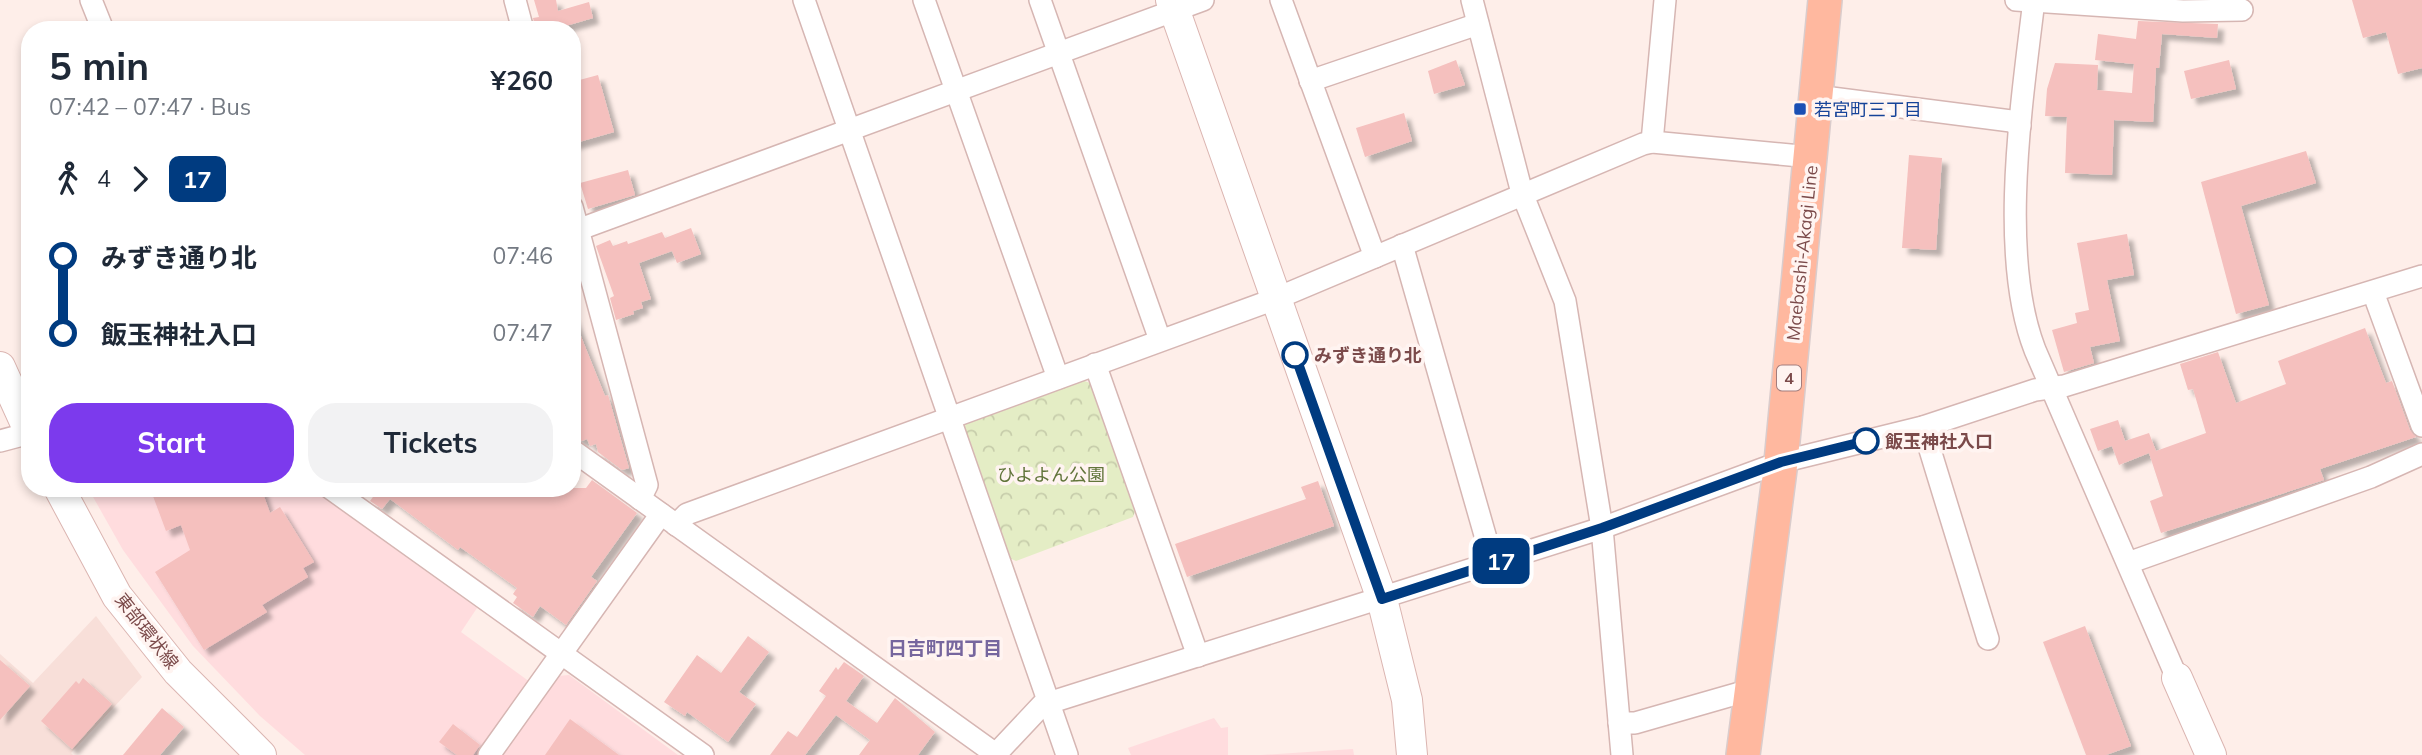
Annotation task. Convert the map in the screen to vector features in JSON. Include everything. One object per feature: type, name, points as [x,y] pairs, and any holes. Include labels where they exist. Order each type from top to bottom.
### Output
[{"type":"main road","name":"Maebashi-Akagi Line","points":[[1743,755],[1781,462],[1825,0]]},
{"type":"street","points":[[91,0],[99,21]]},
{"type":"street","points":[[514,0],[520,21]]},
{"type":"street","points":[[804,0],[1067,755]]},
{"type":"street","points":[[924,0],[1058,378]]},
{"type":"street","points":[[1040,0],[1160,340]]},
{"type":"street","points":[[581,229],[1058,53],[1173,5],[1203,0]]},
{"type":"street","points":[[1281,0],[1375,257]]},
{"type":"street","points":[[1472,0],[1522,193],[1565,301],[1602,528],[1622,755]]},
{"type":"street","points":[[1652,142],[1665,0]]},
{"type":"street","points":[[2211,755],[2028,332],[2020,301],[2017,246],[2020,126],[2028,1],[2183,10],[2242,10]]},
{"type":"street","points":[[1173,5],[1382,599],[1407,700],[1412,755]]},
{"type":"street","points":[[1310,81],[1478,24]]},
{"type":"street","points":[[1816,96],[2011,121],[2020,126]]},
{"type":"street","points":[[489,755],[561,653],[669,519],[1275,299],[1522,193],[1652,142],[1811,157]]},
{"type":"street","points":[[1402,245],[1493,563]]},
{"type":"street","points":[[581,252],[648,485],[640,499]]},
{"type":"street","points":[[581,456],[996,755],[1036,709],[1049,703],[1602,528],[1781,462],[1923,427],[2422,276]]},
{"type":"street","points":[[2373,292],[2422,426]]},
{"type":"street","points":[[1095,364],[1198,656]]},
{"type":"street","points":[[0,367],[21,413]]},
{"type":"street","points":[[1923,427],[1988,639]]},
{"type":"street","points":[[0,441],[21,435]]},
{"type":"street","points":[[2128,563],[2371,477],[2422,454]]},
{"type":"street","name":"東部環状線","points":[[64,497],[117,596],[178,672],[261,755]]},
{"type":"street","points":[[343,497],[703,755]]},
{"type":"street","points":[[1619,723],[1635,723],[1750,690]]},
{"type":"shaded area","points":[[93,497],[323,497],[477,608],[461,632],[530,682],[477,755],[305,755],[260,716],[193,646],[123,550]]},
{"type":"shaded area","points":[[96,616],[142,677],[71,753],[73,755],[0,755],[0,654],[33,683]]},
{"type":"shaded area","points":[[569,675],[678,755],[500,755],[558,676]]},
{"type":"shaded area","points":[[1214,718],[1221,728],[1228,727],[1228,755],[1131,755],[1128,748]]},
{"type":"shaded area","points":[[1353,749],[1354,755],[1261,755]]},
{"type":"green space","name":"ひよよん公園","points":[[1082,380],[1090,383],[1136,509],[1133,517],[1016,561],[1007,557],[964,430],[966,422]]},
{"type":"building","points":[[534,0],[556,0],[558,11],[589,2],[593,18],[581,22],[534,21],[533,18],[539,17]]},
{"type":"building","points":[[2352,0],[2422,0],[2422,68],[2398,74],[2386,32],[2363,38]]},
{"type":"building","points":[[2138,21],[2218,24],[2217,38],[2162,34],[2159,68],[2156,68],[2153,122],[2114,120],[2112,175],[2065,173],[2067,117],[2045,116],[2047,89],[2055,63],[2098,65],[2097,90],[2132,93],[2134,64],[2095,60],[2098,34],[2136,39]]},
{"type":"building","points":[[1456,60],[1465,85],[1434,94],[1428,71]]},
{"type":"building","points":[[2229,60],[2236,89],[2191,99],[2184,71]]},
{"type":"building","points":[[598,75],[614,132],[581,141],[581,80]]},
{"type":"building","points":[[1404,113],[1412,141],[1365,157],[1356,128]]},
{"type":"building","points":[[2306,151],[2316,183],[2241,206],[2269,305],[2236,314],[2201,182]]},
{"type":"building","points":[[1909,155],[1942,158],[1936,250],[1902,248]]},
{"type":"building","points":[[628,170],[635,195],[588,209],[581,183]]},
{"type":"building","points":[[691,228],[701,254],[677,263],[672,251],[639,263],[651,299],[641,302],[643,308],[633,311],[634,314],[616,320],[610,298],[614,296],[596,246],[610,240],[613,246],[627,241],[628,244],[662,232],[665,238]]},
{"type":"building","points":[[2127,234],[2134,275],[2107,280],[2120,341],[2090,347],[2094,363],[2064,372],[2052,330],[2077,323],[2075,313],[2089,310],[2077,243]]},
{"type":"building","points":[[2365,328],[2386,383],[2392,381],[2410,430],[2416,437],[2320,469],[2324,480],[2161,533],[2150,501],[2163,496],[2149,453],[2119,465],[2112,446],[2098,451],[2090,429],[2118,420],[2125,441],[2149,433],[2156,451],[2206,433],[2193,389],[2188,390],[2180,364],[2218,352],[2236,403],[2286,384],[2278,361]]},
{"type":"building","points":[[581,336],[605,396],[608,395],[629,468],[622,470],[598,452],[596,444],[590,446],[587,439],[582,441]]},
{"type":"building","points":[[592,480],[637,513],[591,577],[597,581],[566,625],[540,606],[533,617],[513,603],[517,597],[513,594],[517,588],[460,547],[458,550],[390,499],[382,509],[370,501],[373,497],[581,497],[581,488],[586,488]]},
{"type":"building","points":[[1318,481],[1334,526],[1187,577],[1175,544],[1306,499],[1301,487]]},
{"type":"building","points":[[153,497],[264,497],[270,513],[280,507],[314,562],[303,568],[308,577],[262,605],[267,612],[204,650],[155,572],[190,550],[181,525],[166,531]]},
{"type":"building","points":[[2085,626],[2131,746],[2106,755],[2086,755],[2043,642]]},
{"type":"building","points":[[748,636],[769,652],[739,692],[756,704],[728,742],[687,712],[685,716],[664,702],[697,655],[721,673]]},
{"type":"building","points":[[0,660],[30,686],[0,720]]},
{"type":"building","points":[[844,662],[864,676],[846,701],[877,723],[895,698],[935,732],[918,755],[859,755],[870,740],[836,715],[805,755],[770,755],[788,731],[797,737],[826,696],[819,691],[836,667],[838,670]]},
{"type":"building","points":[[83,678],[112,704],[72,749],[41,721],[76,681],[79,684]]},
{"type":"building","points":[[162,708],[184,727],[160,755],[123,755]]},
{"type":"building","points":[[570,719],[619,755],[545,755]]},
{"type":"building","points":[[453,724],[480,745],[473,755],[457,755],[439,742]]},
{"type":"bus line","name":"17","points":[[1295,355],[1382,599],[1602,528],[1781,462],[1866,441]]},
{"type":"place","name":"若宮町三丁目","points":[[1800,109]]},
{"type":"place","name":"みずき通り北","points":[[1295,355]]},
{"type":"place","name":"飯玉神社入口","points":[[1866,441]]},
{"type":"district","name":"日吉町四丁目","points":[[945,648]]}]
